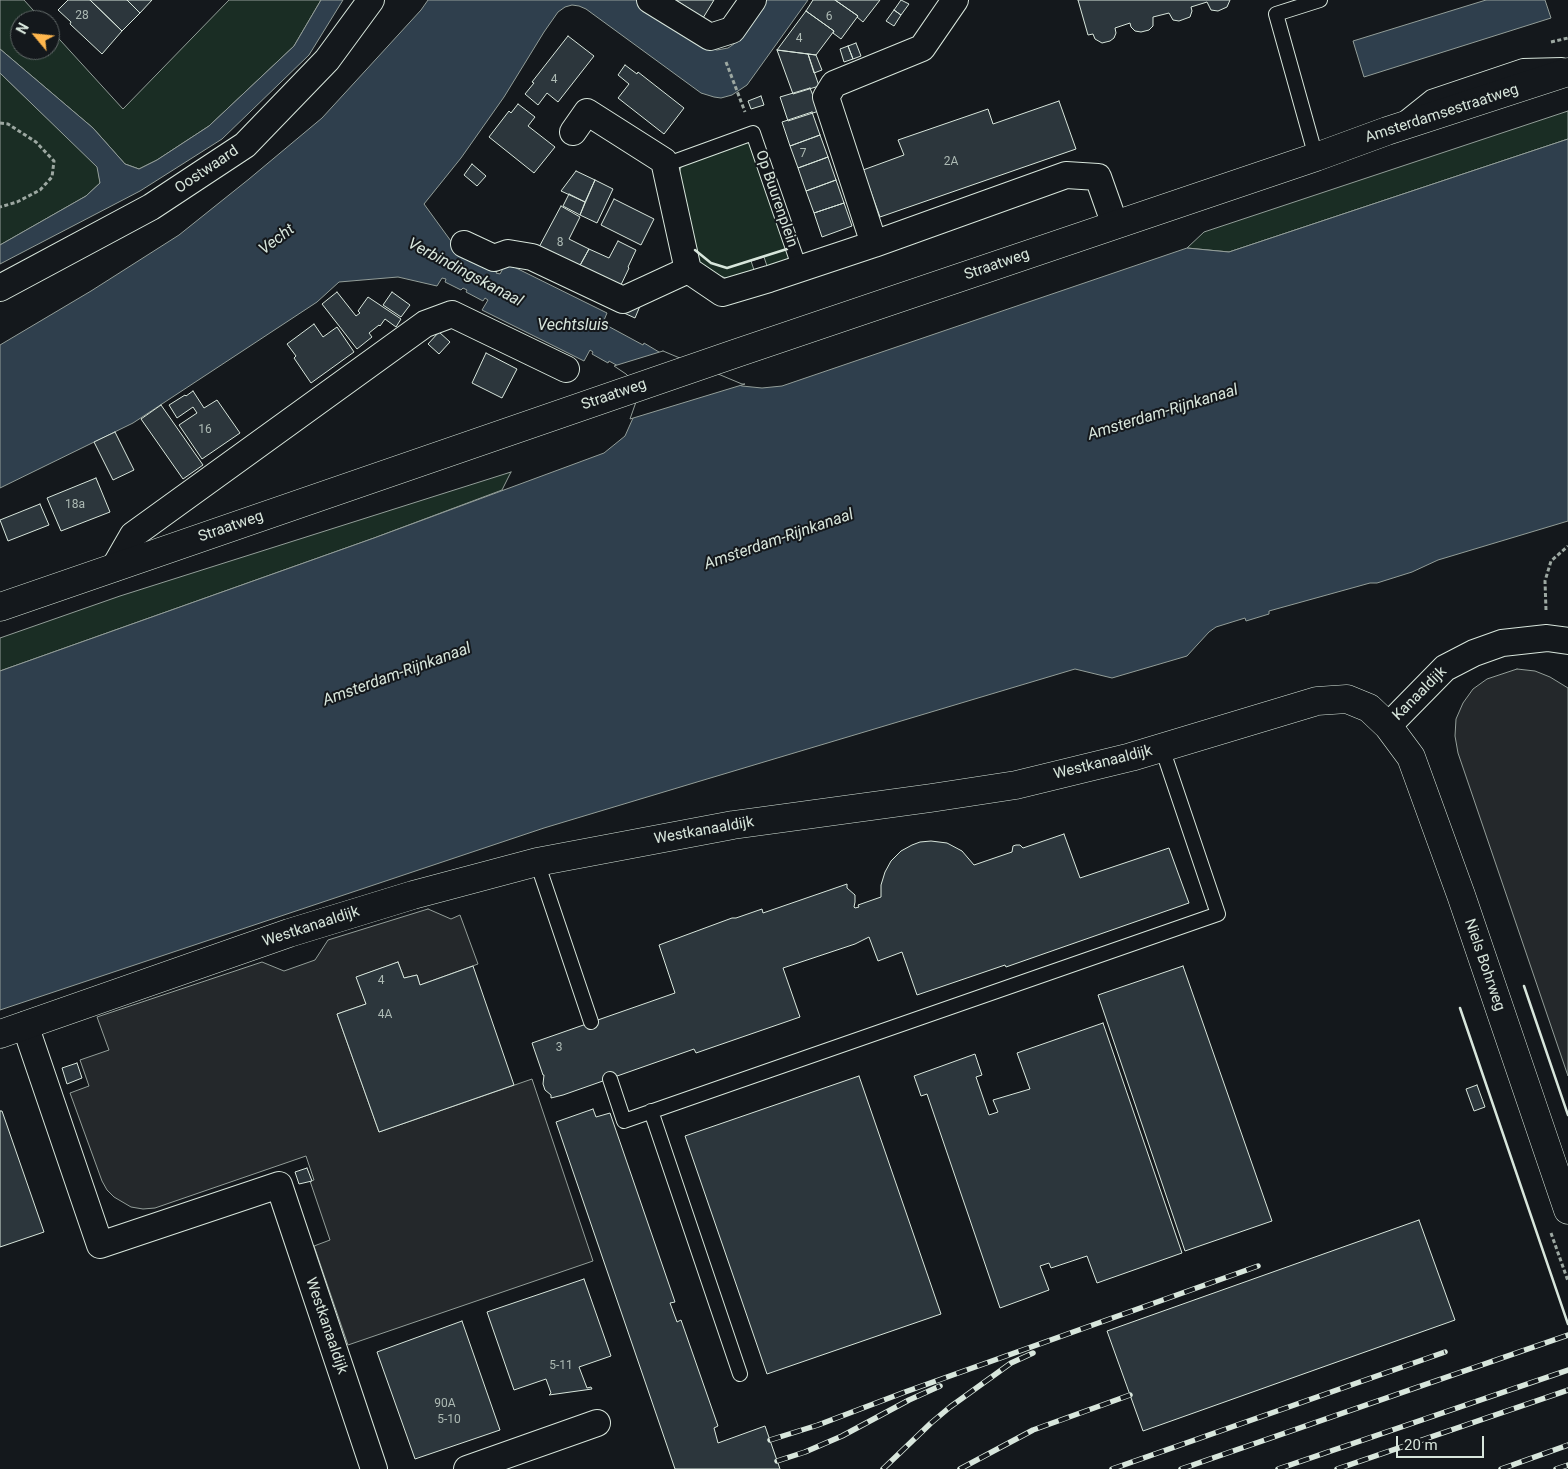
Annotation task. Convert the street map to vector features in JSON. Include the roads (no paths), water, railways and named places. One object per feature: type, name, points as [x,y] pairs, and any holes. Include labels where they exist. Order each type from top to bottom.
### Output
[{"type":"street","name":"Oostwaard","points":[[0,288],[152,207],[244,145],[326,60],[371,0]]},
{"type":"street","points":[[650,0],[710,37],[732,30],[753,0]]},
{"type":"street","points":[[874,244],[826,97],[834,84],[922,48],[955,0]]},
{"type":"street","name":"Amsterdamsestraatweg","points":[[1316,158],[1387,131],[1568,72]]},
{"type":"street","points":[[573,132],[587,112],[664,161],[688,270],[722,293],[874,244],[1066,175],[1098,177],[1115,225]]},
{"type":"street","name":"Straatweg","points":[[0,607],[734,354],[1316,158]]},
{"type":"street","points":[[464,244],[494,258],[508,253],[532,257],[623,300],[688,270]]},
{"type":"street","points":[[114,568],[133,536],[425,324],[452,314],[566,369]]},
{"type":"street","name":"Kanaaldijk","points":[[1388,726],[1445,668],[1474,653],[1502,642],[1560,638]]},
{"type":"street","name":"Westkanaaldijk","points":[[374,1469],[279,1185],[100,1245],[12,1030],[290,933],[413,895],[536,862],[733,824],[1016,785],[1101,765],[1318,702],[1347,699],[1369,708],[1388,726]]},
{"type":"street","name":"Niels Bohrweg","points":[[1388,726],[1411,757],[1461,895],[1568,1210]]},
{"type":"street","points":[[466,1469],[597,1423]]},
{"type":"lane","points":[[1316,158],[1276,14],[1320,0]]},
{"type":"lane","points":[[1387,131],[1432,97],[1523,66],[1568,64]]},
{"type":"lane","name":"Op Buurenplein","points":[[664,161],[676,161],[753,133],[809,266]]},
{"type":"lane","points":[[610,1079],[624,1121],[1218,914],[1162,748]]},
{"type":"lane","points":[[536,862],[590,1022]]},
{"type":"lane","points":[[651,1111],[740,1374]]},
{"type":"water","points":[[321,0],[343,0],[309,55],[222,139],[140,191],[0,264],[0,245],[86,196],[100,183],[97,167],[0,73],[0,49],[10,57],[10,60],[13,60],[93,128],[125,164],[139,169],[157,160],[209,126],[294,46]]},
{"type":"water","points":[[428,0],[637,0],[709,48],[717,50],[728,48],[734,44],[766,0],[808,0],[747,85],[732,95],[721,98],[701,93],[586,9],[572,5],[565,7],[558,12],[544,32],[504,97],[461,158],[424,204],[456,248],[497,271],[496,273],[500,274],[506,263],[607,313],[602,325],[605,327],[606,325],[643,345],[644,343],[659,352],[742,386],[762,388],[782,386],[1187,248],[1229,252],[1568,139],[1568,521],[1438,560],[1412,572],[1377,583],[1370,583],[1269,611],[1269,614],[1246,621],[1245,618],[1216,627],[1187,656],[1112,678],[1075,669],[544,828],[0,1010],[0,671],[374,538],[604,453],[625,436],[633,418],[639,399],[633,378],[620,367],[592,354],[593,352],[590,350],[584,361],[482,310],[488,300],[485,298],[483,301],[466,292],[467,290],[463,288],[461,290],[445,282],[446,279],[442,278],[437,286],[398,277],[339,282],[317,302],[133,423],[0,488],[0,345],[91,291],[179,235],[249,179],[322,118]]},
{"type":"water","points":[[1486,0],[1545,0],[1551,18],[1364,77],[1353,41]]},
{"type":"railway","points":[[770,1440],[818,1425],[1258,1266]]},
{"type":"railway","points":[[1181,1469],[1568,1335]]},
{"type":"railway","points":[[1112,1469],[1445,1352]]},
{"type":"railway","points":[[883,1469],[950,1407],[1011,1363],[1033,1353]]},
{"type":"railway","points":[[1278,1469],[1568,1370]]},
{"type":"railway","points":[[777,1461],[805,1452],[842,1436],[909,1400],[940,1386]]},
{"type":"railway","points":[[1337,1469],[1568,1390]]},
{"type":"railway","points":[[960,1469],[1033,1430],[1130,1395]]},
{"type":"railway","points":[[1501,1469],[1568,1445]]},
{"type":"railway","points":[[1556,1469],[1568,1465]]},
{"type":"water label","name":"Vecht","points":[[277,240]]},
{"type":"water label","name":"Verbindingskanaal","points":[[465,273]]},
{"type":"water label","name":"Vechtsluis","points":[[573,326]]},
{"type":"water label","name":"Amsterdam-Rijnkanaal","points":[[1163,413]]},
{"type":"water label","name":"Amsterdam-Rijnkanaal","points":[[779,540]]},
{"type":"water label","name":"Amsterdam-Rijnkanaal","points":[[397,675]]}]
